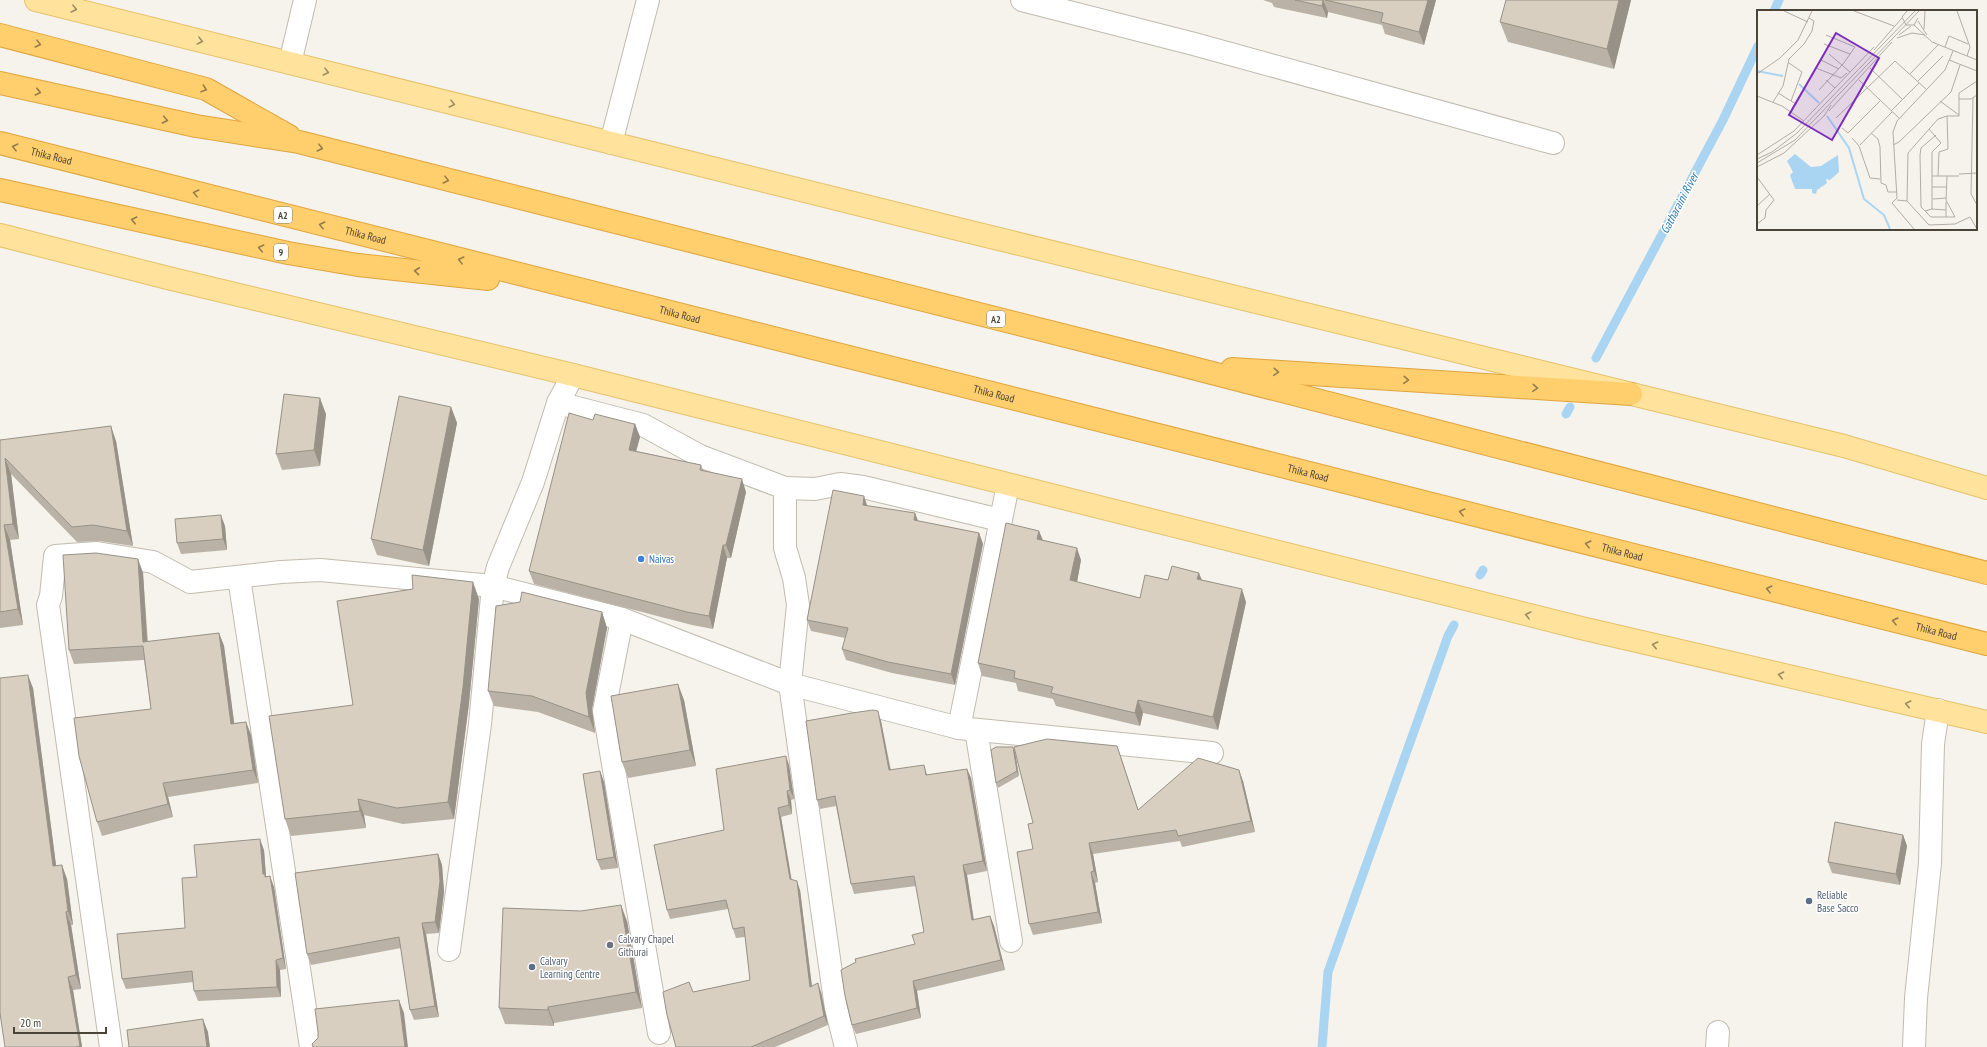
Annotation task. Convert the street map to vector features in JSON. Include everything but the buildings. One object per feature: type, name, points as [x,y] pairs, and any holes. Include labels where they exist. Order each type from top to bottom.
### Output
[{"type":"highway","points":[[0,35],[206,89],[299,142]]},
{"type":"highway","name":"A2","points":[[0,83],[196,126],[299,142],[1987,573]]},
{"type":"highway","name":"Thika Road","points":[[0,143],[1987,644]]},
{"type":"highway","name":"9","points":[[0,190],[288,253],[358,264],[567,287]]},
{"type":"highway","points":[[1181,366],[1631,394]]},
{"type":"main road","points":[[36,0],[1844,446],[1987,488]]},
{"type":"main road","points":[[0,235],[168,278],[573,375],[1589,630],[1987,722]]},
{"type":"street","points":[[290,63],[305,0]]},
{"type":"street","points":[[611,143],[648,0]]},
{"type":"street","points":[[1022,0],[1194,44],[1553,143]]},
{"type":"street","points":[[449,950],[480,724],[493,586],[498,568],[532,482],[558,403],[573,375]]},
{"type":"street","points":[[558,403],[643,425],[700,456],[785,488],[815,488],[840,484],[863,487],[1000,520]]},
{"type":"street","points":[[1008,485],[1000,520],[968,729],[1011,941]]},
{"type":"street","points":[[785,488],[785,548],[794,578],[798,605],[790,684],[836,1008],[846,1047]]},
{"type":"street","points":[[111,1047],[48,605],[51,596],[55,556],[97,552],[153,562],[190,582],[239,578],[281,572],[320,570],[493,586],[622,619],[790,684],[968,729],[1212,753]]},
{"type":"street","points":[[239,578],[311,1047]]},
{"type":"street","points":[[622,619],[604,711],[660,1033]]},
{"type":"street","points":[[1914,1047],[1916,998],[1930,863],[1933,744],[1938,710]]},
{"type":"waterway","name":"Gatharaini River","points":[[1774,10],[1779,0]]},
{"type":"waterway","name":"Gatharaini River","points":[[1596,358],[1723,120],[1757,48]]},
{"type":"waterway","points":[[1566,414],[1570,407]]},
{"type":"waterway","points":[[1480,575],[1483,570]]},
{"type":"waterway","points":[[1322,1047],[1328,972],[1448,636],[1454,625]]},
{"type":"place","name":"Naivas","points":[[641,559]]},
{"type":"place","name":"Reliable Base Sacco","points":[[1809,901]]},
{"type":"place","name":"Calvary Chapel Githurai","points":[[610,945]]},
{"type":"place","name":"Calvary Learning Centre","points":[[532,967]]}]
